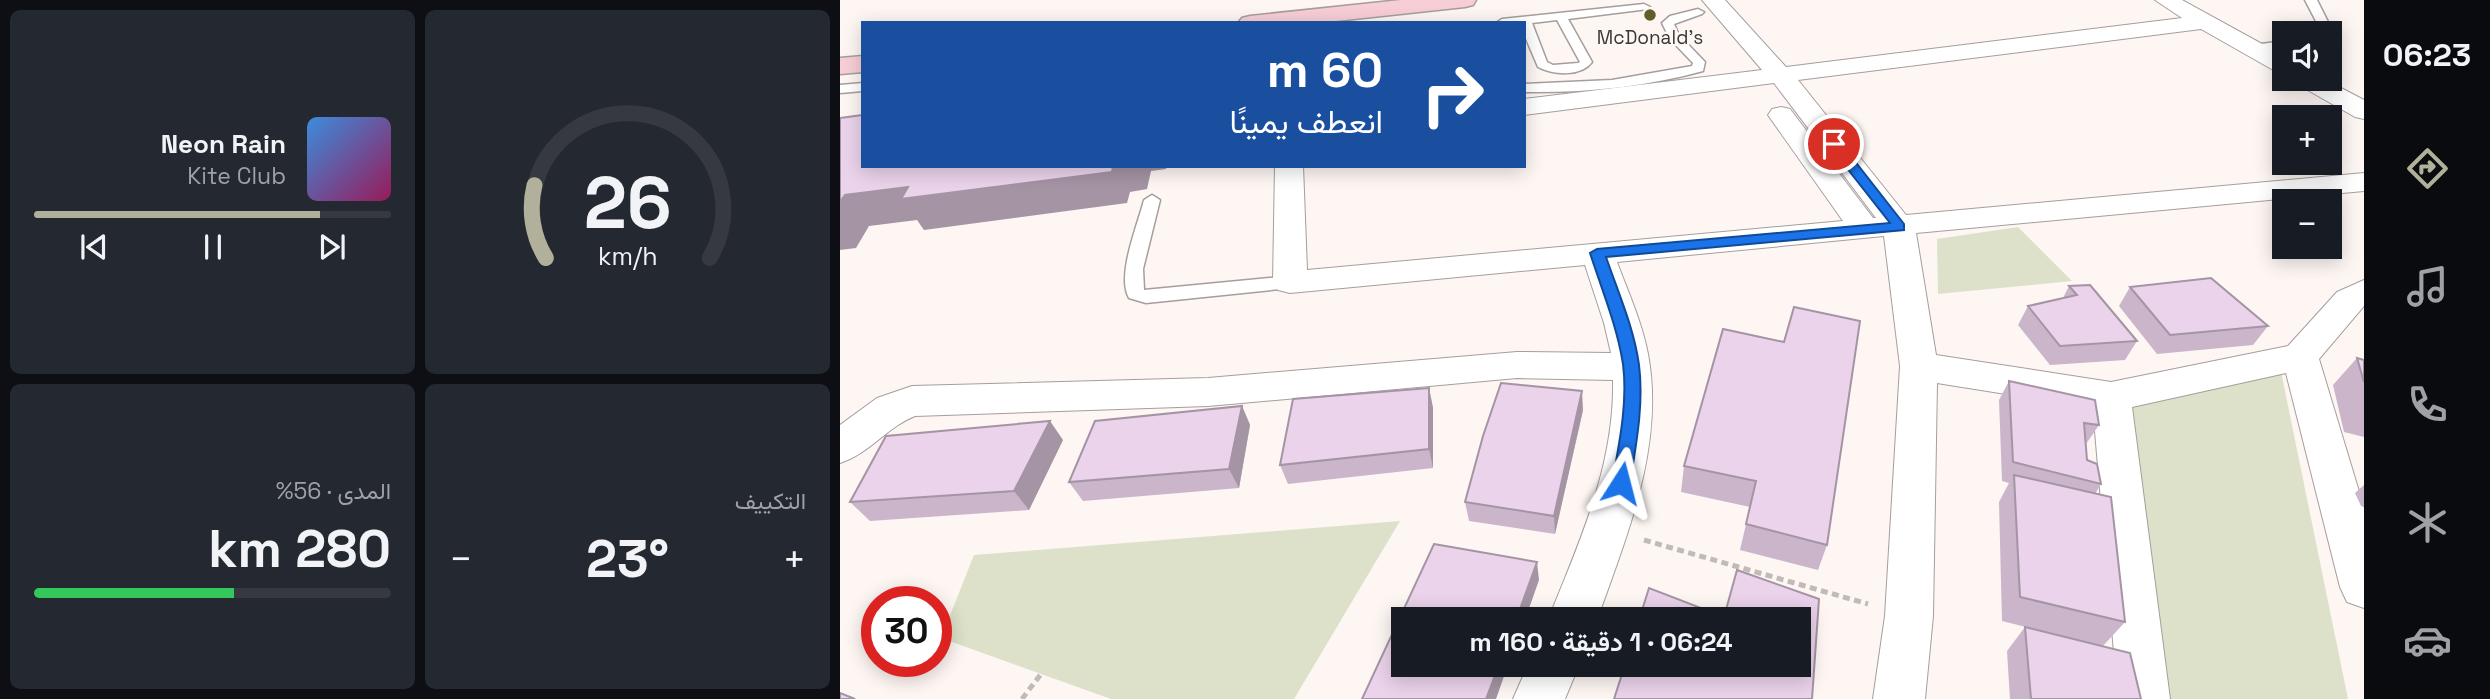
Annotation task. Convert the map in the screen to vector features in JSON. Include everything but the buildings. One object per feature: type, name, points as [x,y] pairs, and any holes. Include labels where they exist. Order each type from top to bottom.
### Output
[{"type":"main road","points":[[1290,21],[1465,0]]},
{"type":"main road","points":[[840,66],[861,64]]},
{"type":"street","points":[[2166,0],[2272,59]]},
{"type":"street","points":[[1700,4],[1765,75],[1882,228],[1919,366],[1909,616],[1899,699]]},
{"type":"street","points":[[1526,107],[2204,22]]},
{"type":"street","points":[[2328,91],[2364,111]]},
{"type":"street","points":[[1289,168],[1290,282],[2364,182]]},
{"type":"street","points":[[1577,607],[1621,483],[1631,425],[1631,367],[1624,333],[1597,253]]},
{"type":"street","points":[[1919,366],[2111,397],[2300,357],[2349,300],[2364,292]]},
{"type":"street","points":[[2300,357],[2364,587]]},
{"type":"street","points":[[840,447],[891,409],[912,401],[1208,391],[1517,365],[1631,367]]},
{"type":"street","points":[[2111,397],[2144,699]]},
{"type":"street","points":[[1539,699],[1549,677]]},
{"type":"lane","points":[[1579,0],[1587,13]]},
{"type":"lane","points":[[2311,0],[2322,21]]},
{"type":"lane","points":[[1526,88],[1616,82],[1683,73],[1698,68],[1699,62],[1674,36],[1668,23],[1700,4]]},
{"type":"lane","points":[[1517,21],[1644,7]]},
{"type":"lane","points":[[1526,23],[1542,64],[1552,69],[1582,67],[1586,62],[1561,16]]},
{"type":"lane","points":[[2253,49],[2272,47]]},
{"type":"lane","points":[[840,89],[861,87]]},
{"type":"lane","points":[[1152,200],[1134,269],[1135,294],[1146,298],[1290,282]]},
{"type":"path","points":[[1606,529],[1909,616]]},
{"type":"path","points":[[1022,699],[1041,674]]},
{"type":"green space","points":[[2018,227],[2072,281],[1938,294],[1937,239]]},
{"type":"green space","points":[[2278,357],[2348,699],[2157,699],[2111,391]]},
{"type":"green space","points":[[1400,521],[1294,699],[1111,699],[952,642],[952,610],[974,555]]},
{"type":"place","name":"McDonald's","points":[[1650,15]]},
{"type":"route","points":[[1621,483],[1631,425],[1631,367],[1624,333],[1597,253],[1899,227],[1834,144]]}]
